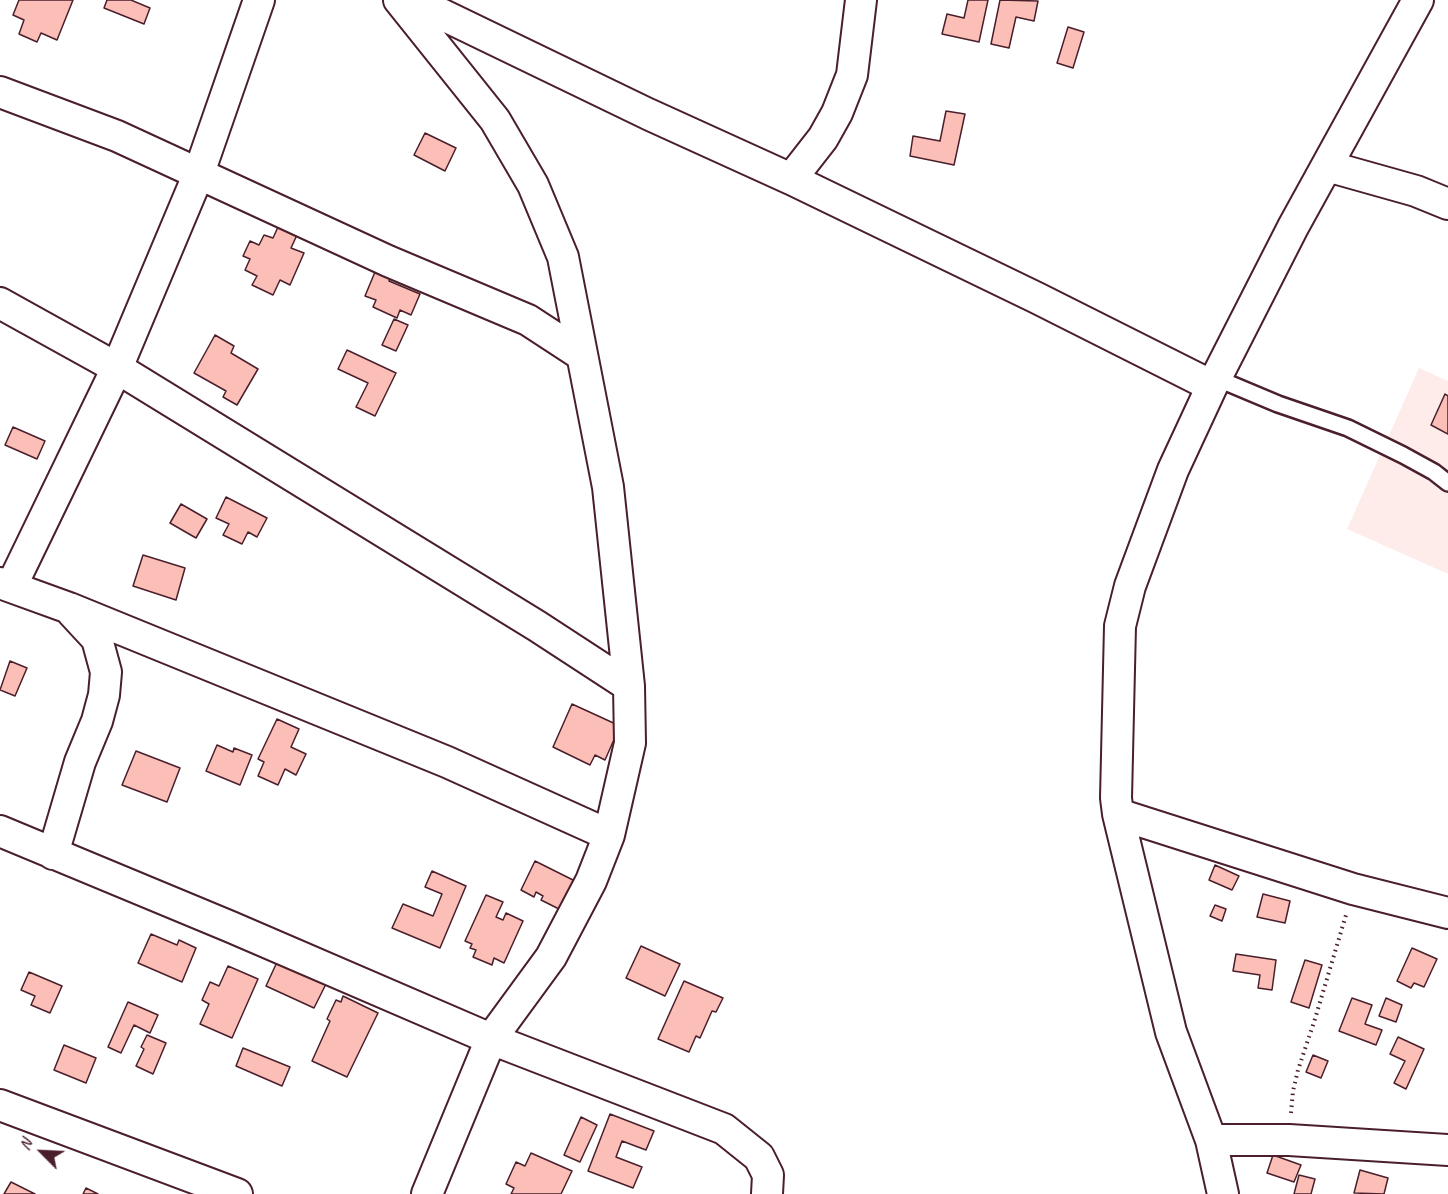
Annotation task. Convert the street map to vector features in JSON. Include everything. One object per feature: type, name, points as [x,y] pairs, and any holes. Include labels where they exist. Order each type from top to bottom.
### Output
[{"type":"street","points":[[259,0],[200,173],[117,368],[6,585],[69,608],[447,762],[609,835]]},
{"type":"street","points":[[399,0],[495,120],[533,185],[563,257],[580,354],[608,487],[629,686],[630,743],[609,835],[591,881],[551,957],[491,1039],[427,1194]]},
{"type":"street","points":[[412,0],[1214,382]]},
{"type":"street","points":[[791,179],[823,138],[837,113],[852,75],[861,0]]},
{"type":"street","points":[[1223,1194],[1211,1140],[1171,1032],[1116,798],[1120,626],[1124,606],[1173,470],[1214,382],[1293,227],[1418,0]]},
{"type":"street","points":[[0,92],[117,136],[388,261],[528,320],[580,354]]},
{"type":"street","points":[[1326,166],[1416,191],[1448,204]]},
{"type":"street","points":[[0,303],[117,368],[537,626],[629,686]]},
{"type":"street","points":[[53,854],[80,762],[97,721],[104,695],[106,672],[97,639],[69,608]]},
{"type":"street","points":[[1119,814],[1353,889],[1448,913]]},
{"type":"street","points":[[0,831],[491,1039],[724,1129],[759,1157],[768,1175],[767,1194]]},
{"type":"street","points":[[0,1105],[237,1194]]},
{"type":"street","points":[[1211,1140],[1289,1140],[1448,1150]]},
{"type":"lane","points":[[1214,382],[1348,428],[1434,472],[1448,483]]},
{"type":"path","points":[[1289,1140],[1293,1091],[1298,1070],[1353,889]]},
{"type":"shaded area","points":[[1419,368],[1448,381],[1448,574],[1347,529]]},
{"type":"building","points":[[19,0],[73,0],[57,40],[41,33],[37,42],[19,34],[24,20],[13,15]]},
{"type":"building","points":[[107,0],[131,0],[150,8],[144,24],[104,8]]},
{"type":"building","points":[[968,0],[988,0],[979,42],[942,34],[947,14],[964,18]]},
{"type":"building","points":[[1000,0],[1038,1],[1034,21],[1016,17],[1009,48],[991,44]]},
{"type":"building","points":[[1068,27],[1084,32],[1073,68],[1057,63]]},
{"type":"building","points":[[946,111],[965,114],[954,165],[910,156],[913,136],[940,141]]},
{"type":"building","points":[[425,133],[456,148],[445,171],[414,155]]},
{"type":"building","points":[[278,227],[297,235],[291,248],[304,253],[290,285],[280,280],[273,295],[252,285],[257,276],[245,270],[250,259],[243,256],[250,241],[259,245],[264,235],[273,238]]},
{"type":"building","points":[[375,272],[390,278],[389,281],[420,294],[411,315],[400,310],[397,318],[373,307],[376,300],[365,296]]},
{"type":"building","points":[[394,319],[408,325],[396,351],[382,345]]},
{"type":"building","points":[[215,335],[234,346],[231,353],[258,369],[237,405],[223,397],[226,391],[194,373]]},
{"type":"building","points":[[347,350],[396,373],[375,416],[356,407],[368,383],[338,369]]},
{"type":"building","points":[[1445,394],[1448,396],[1448,434],[1431,425]]},
{"type":"building","points":[[13,427],[45,441],[37,459],[5,445]]},
{"type":"building","points":[[226,497],[267,518],[257,537],[248,532],[242,544],[223,535],[229,524],[216,518]]},
{"type":"building","points":[[181,504],[207,519],[196,538],[170,523]]},
{"type":"building","points":[[143,555],[185,568],[176,600],[133,586]]},
{"type":"building","points":[[10,661],[27,668],[15,696],[0,690]]},
{"type":"building","points":[[572,704],[620,726],[605,760],[595,755],[590,765],[553,747]]},
{"type":"building","points":[[277,719],[299,729],[291,747],[306,754],[296,775],[285,769],[278,785],[258,776],[264,762],[258,759]]},
{"type":"building","points":[[217,745],[233,752],[234,748],[252,755],[240,785],[206,771]]},
{"type":"building","points":[[136,751],[180,768],[167,802],[122,785]]},
{"type":"building","points":[[535,861],[577,882],[563,911],[541,900],[543,896],[536,892],[534,897],[521,890]]},
{"type":"building","points":[[1215,865],[1239,876],[1232,890],[1209,880]]},
{"type":"building","points":[[432,871],[466,886],[440,948],[392,928],[403,904],[433,916],[442,894],[425,887]]},
{"type":"building","points":[[1263,894],[1290,901],[1285,923],[1257,917]]},
{"type":"building","points":[[486,895],[503,902],[496,917],[503,920],[506,913],[523,921],[504,963],[494,958],[492,965],[473,957],[476,950],[470,948],[472,944],[465,941]]},
{"type":"building","points":[[1215,905],[1226,909],[1222,921],[1210,916]]},
{"type":"building","points":[[151,934],[177,945],[179,940],[196,948],[182,982],[138,963]]},
{"type":"building","points":[[641,946],[680,964],[665,996],[626,978]]},
{"type":"building","points":[[1412,948],[1437,959],[1424,987],[1414,983],[1411,988],[1397,981]]},
{"type":"building","points":[[1236,954],[1276,960],[1272,990],[1258,988],[1260,975],[1233,971]]},
{"type":"building","points":[[1305,960],[1322,965],[1309,1008],[1291,1002]]},
{"type":"building","points":[[277,962],[326,984],[314,1008],[266,986]]},
{"type":"building","points":[[228,966],[258,979],[232,1038],[200,1024],[209,1004],[202,1000],[210,982],[219,986]]},
{"type":"building","points":[[29,972],[62,986],[50,1013],[31,1005],[35,996],[21,990]]},
{"type":"building","points":[[684,981],[723,998],[716,1012],[712,1011],[700,1038],[696,1036],[689,1052],[658,1039]]},
{"type":"building","points":[[343,996],[378,1013],[347,1077],[312,1061],[330,1021],[327,1019],[336,1000],[341,1002]]},
{"type":"building","points":[[1352,998],[1372,1005],[1365,1024],[1382,1030],[1376,1045],[1339,1031]]},
{"type":"building","points":[[1386,998],[1402,1005],[1396,1022],[1379,1016]]},
{"type":"building","points":[[128,1002],[158,1015],[150,1033],[134,1025],[121,1053],[108,1047]]},
{"type":"building","points":[[147,1035],[166,1043],[153,1074],[136,1066],[144,1049],[141,1047]]},
{"type":"building","points":[[1398,1037],[1424,1049],[1406,1089],[1394,1083],[1405,1061],[1390,1054]]},
{"type":"building","points":[[64,1045],[96,1058],[86,1083],[54,1070]]},
{"type":"building","points":[[243,1048],[290,1067],[282,1086],[236,1066]]},
{"type":"building","points":[[1313,1055],[1328,1061],[1321,1078],[1306,1072]]},
{"type":"building","points":[[610,1114],[654,1131],[646,1150],[622,1141],[616,1157],[642,1167],[633,1188],[588,1171]]},
{"type":"building","points":[[581,1117],[597,1125],[580,1162],[564,1155]]},
{"type":"building","points":[[531,1153],[572,1171],[561,1194],[511,1194],[514,1188],[506,1184],[516,1162],[525,1166]]},
{"type":"building","points":[[1273,1155],[1301,1165],[1294,1182],[1267,1173]]},
{"type":"building","points":[[1360,1170],[1388,1178],[1384,1194],[1354,1193]]},
{"type":"building","points":[[1299,1175],[1315,1179],[1311,1194],[1294,1194]]},
{"type":"building","points":[[11,1182],[35,1194],[4,1194]]},
{"type":"building","points":[[86,1188],[98,1194],[83,1194]]}]
